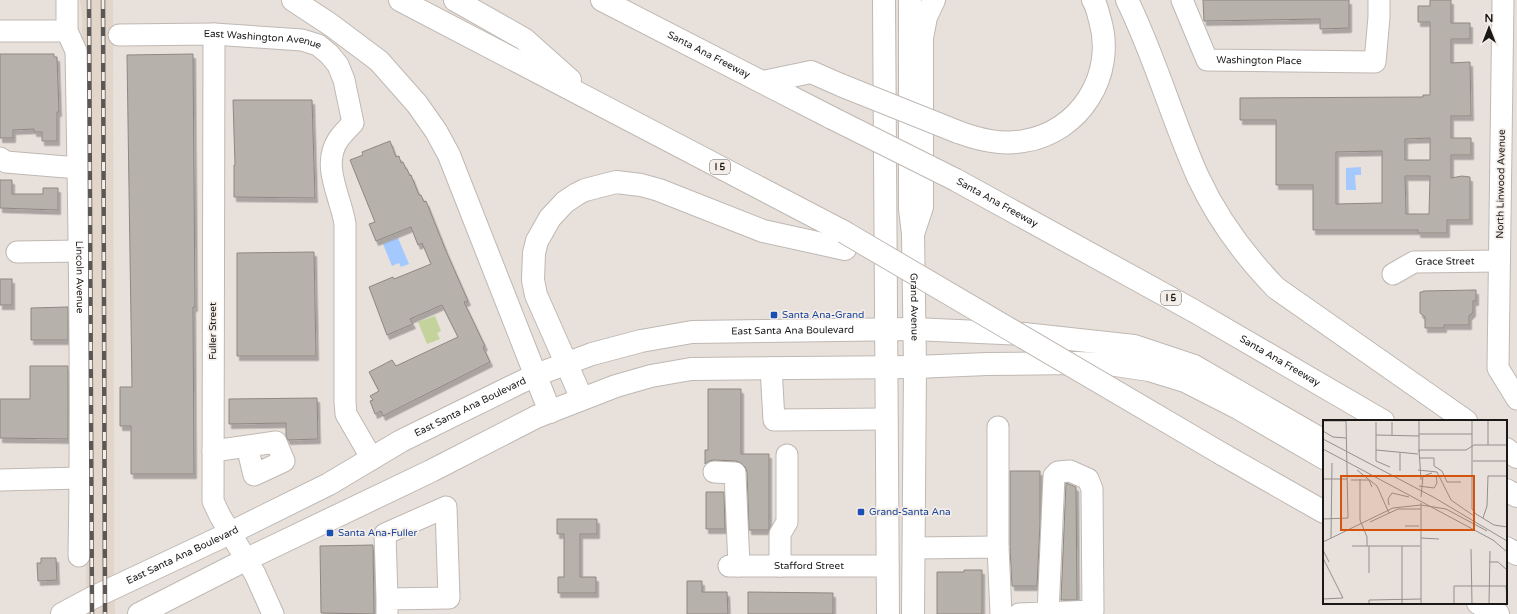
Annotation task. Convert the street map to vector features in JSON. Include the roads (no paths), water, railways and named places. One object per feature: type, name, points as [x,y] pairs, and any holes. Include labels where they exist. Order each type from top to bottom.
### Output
[{"type":"main road","points":[[293,0],[331,25],[379,61],[417,104],[436,131],[450,155],[550,412]]},
{"type":"main road","name":"I 5","points":[[400,0],[596,103],[845,241]]},
{"type":"main road","name":"I 5","points":[[456,0],[524,39],[596,103]]},
{"type":"main road","name":"Santa Ana Freeway","points":[[602,0],[956,180],[1194,311],[1381,420]]},
{"type":"main road","points":[[884,0],[888,614]]},
{"type":"main road","name":"Grand Avenue","points":[[910,0],[910,209],[914,234],[915,367],[913,614]]},
{"type":"main road","points":[[914,234],[922,207],[922,38],[926,17],[934,0]]},
{"type":"main road","points":[[763,82],[811,72],[842,86],[981,140],[1005,143],[1024,141],[1043,136],[1071,119],[1085,103],[1096,86],[1102,69],[1104,52],[1103,30],[1093,0]]},
{"type":"main road","points":[[1127,0],[1139,25],[1199,178],[1223,223],[1260,271],[1276,288],[1465,420]]},
{"type":"main road","points":[[582,400],[536,295],[533,280],[534,253],[542,230],[556,209],[565,202],[586,190],[616,182],[641,185],[659,190],[764,231],[845,241],[891,260],[1323,511]]},
{"type":"main road","name":"East Santa Ana Boulevard","points":[[62,614],[92,598],[341,479],[401,441],[536,375],[592,354],[641,341],[692,332],[914,329],[1024,334],[1134,346],[1194,366],[1323,440]]},
{"type":"main road","points":[[138,614],[245,560],[431,471],[536,417],[616,386],[651,376],[684,370],[915,367],[987,364],[1110,364],[1149,370],[1185,381],[1238,408],[1323,457]]},
{"type":"main road","points":[[1507,450],[1517,457]]},
{"type":"main road","points":[[1507,491],[1517,496]]},
{"type":"main road","points":[[1507,549],[1517,554]]},
{"type":"main road","points":[[1507,563],[1517,569]]},
{"type":"main road","points":[[1480,604],[1498,614]]},
{"type":"street","name":"Lincoln Avenue","points":[[67,0],[67,31],[76,51],[79,251],[79,556]]},
{"type":"street","name":"Washington Place","points":[[1182,0],[1207,60],[1376,62],[1379,0]]},
{"type":"street","name":"North Linwood Avenue","points":[[1503,0],[1498,368],[1517,399]]},
{"type":"street","points":[[0,31],[67,31]]},
{"type":"street","name":"East Washington Avenue","points":[[119,34],[214,34],[302,40],[318,45],[338,64],[344,80],[352,123],[338,139],[333,150],[332,163],[332,178],[343,209],[345,224],[346,414],[372,459]]},
{"type":"street","name":"Fuller Street","points":[[214,34],[213,501],[245,560],[255,574],[273,614]]},
{"type":"street","points":[[0,158],[6,162],[78,168]]},
{"type":"street","points":[[17,252],[79,251]]},
{"type":"street","name":"Grace Street","points":[[1393,274],[1414,262],[1499,261]]},
{"type":"street","points":[[771,368],[774,420],[887,419]]},
{"type":"street","points":[[998,427],[998,547],[1001,614]]},
{"type":"street","points":[[213,451],[247,446]]},
{"type":"street","points":[[780,566],[780,534],[787,522],[787,455]]},
{"type":"street","points":[[1019,614],[1048,614],[1083,612],[1092,489],[1088,479],[1070,471],[1058,472],[1054,476],[1048,614]]},
{"type":"street","name":"Stafford Street","points":[[714,472],[734,473],[734,566],[888,566]]},
{"type":"street","points":[[0,480],[80,478]]},
{"type":"street","points":[[446,507],[449,598],[387,606],[385,534],[446,507]]},
{"type":"street","points":[[914,548],[998,547]]},
{"type":"water","points":[[1361,167],[1361,175],[1355,175],[1356,190],[1346,190],[1346,168]]},
{"type":"water","points":[[398,238],[409,264],[401,267],[399,263],[392,266],[383,244]]},
{"type":"railway","points":[[89,0],[92,614]]},
{"type":"railway","points":[[103,0],[105,614]]},
{"type":"place","name":"Santa Ana-Grand","points":[[774,315]]},
{"type":"place","name":"Grand-Santa Ana","points":[[861,512]]},
{"type":"place","name":"Santa Ana-Fuller","points":[[330,533]]}]
